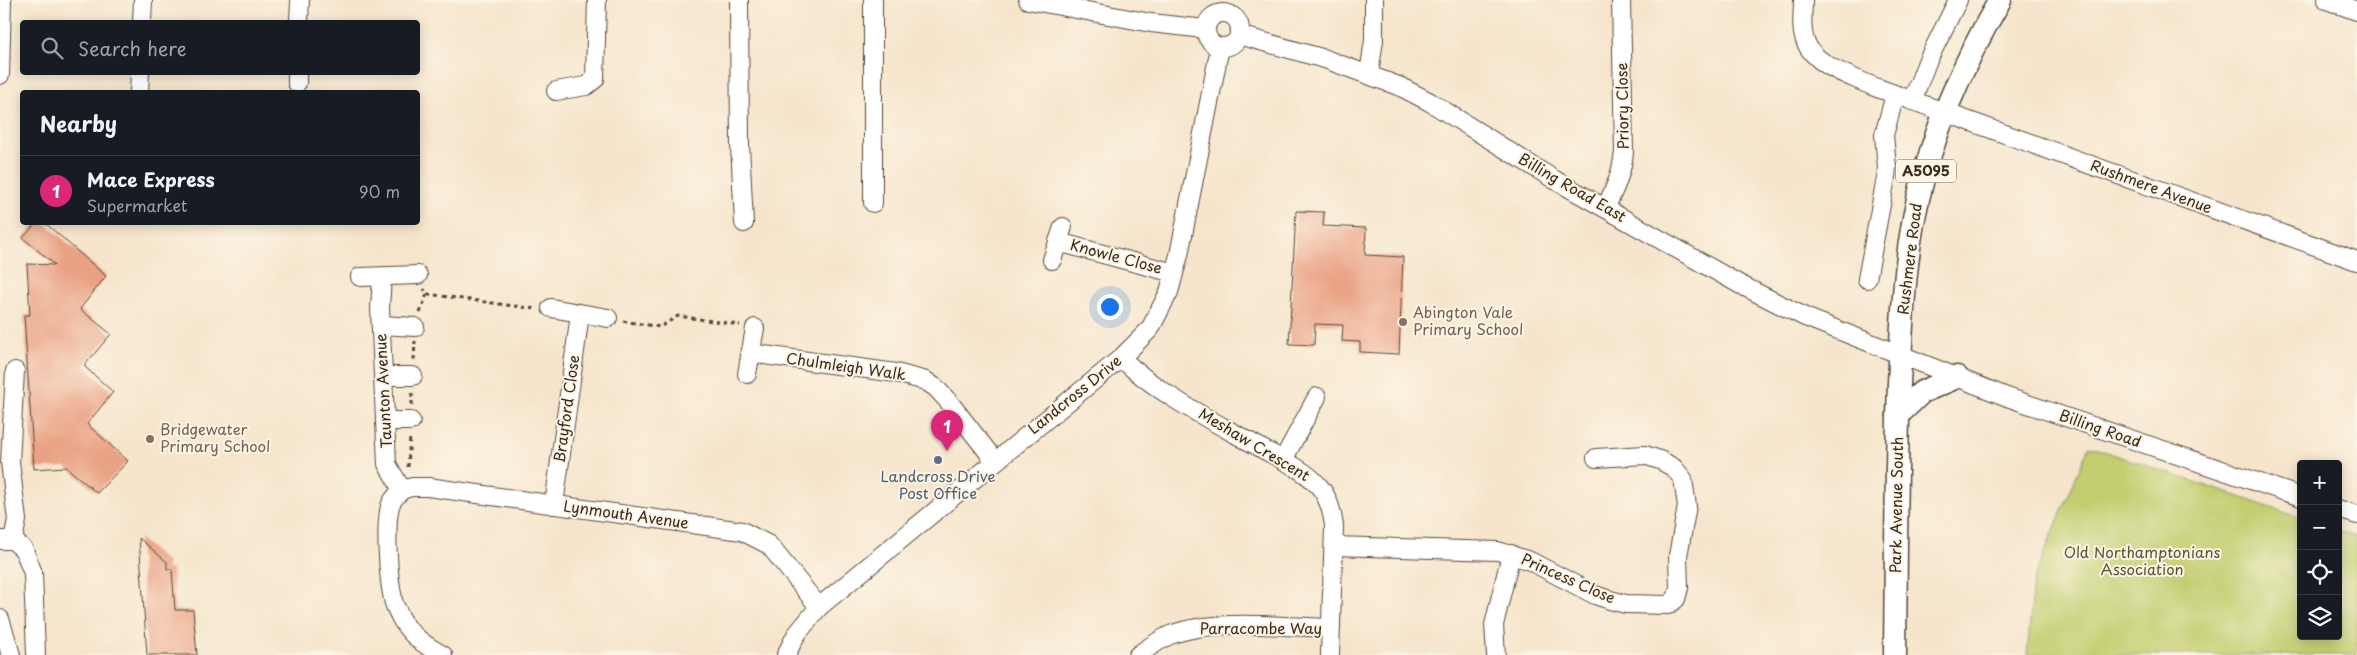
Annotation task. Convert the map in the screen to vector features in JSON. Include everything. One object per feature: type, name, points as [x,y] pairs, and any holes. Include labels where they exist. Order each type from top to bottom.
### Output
[{"type":"main road","name":"Rushmere Road","points":[[1900,356],[1911,230],[1918,197],[1945,112],[1962,70],[2000,0]]},
{"type":"main road","name":"Park Avenue South","points":[[1894,655],[1900,356]]},
{"type":"main road","points":[[1898,415],[1922,392],[1957,377]]},
{"type":"street","points":[[0,75],[2,0]]},
{"type":"street","points":[[142,20],[143,0]]},
{"type":"street","points":[[299,20],[300,0]]},
{"type":"street","points":[[556,91],[586,86],[595,79],[597,0]]},
{"type":"street","points":[[739,0],[740,145],[744,223]]},
{"type":"street","points":[[873,0],[873,203]]},
{"type":"street","points":[[1028,0],[1151,23],[1206,29]]},
{"type":"street","points":[[1368,74],[1374,40],[1374,0]]},
{"type":"street","name":"Priory Close","points":[[1605,208],[1616,188],[1622,170],[1624,152],[1621,0]]},
{"type":"street","name":"Rushmere Avenue","points":[[1804,0],[1802,27],[1806,44],[1817,58],[1895,95],[2357,261]]},
{"type":"street","points":[[1912,101],[1927,62],[1958,0]]},
{"type":"street","points":[[2327,0],[2357,11]]},
{"type":"street","points":[[1224,7],[1239,25],[1239,35],[1235,42],[1228,47],[1220,47],[1212,44],[1207,37],[1206,29],[1208,20],[1224,7]]},
{"type":"street","name":"Billing Road East","points":[[1239,35],[1325,59],[1368,74],[1430,102],[1555,180],[1739,284],[1805,317],[1900,356]]},
{"type":"street","name":"Landcross Drive","points":[[786,655],[796,635],[820,607],[1121,358],[1150,329],[1161,310],[1174,273],[1220,47]]},
{"type":"street","points":[[139,90],[140,75]]},
{"type":"street","points":[[1867,279],[1886,173],[1884,136],[1895,95]]},
{"type":"street","name":"Knowle Close","points":[[1052,260],[1060,234],[1174,273]]},
{"type":"street","points":[[360,277],[382,278],[418,275]]},
{"type":"street","name":"Taunton Avenue","points":[[382,278],[381,325],[387,464],[402,490]]},
{"type":"street","points":[[551,308],[608,318]]},
{"type":"street","name":"Brayford Close","points":[[554,505],[580,314]]},
{"type":"street","points":[[381,325],[415,327]]},
{"type":"street","points":[[747,374],[755,328]]},
{"type":"street","name":"Chulmleigh Walk","points":[[750,353],[896,373],[926,381],[936,388],[949,402],[995,461]]},
{"type":"street","name":"Billing Road","points":[[1900,356],[2152,447],[2297,496]]},
{"type":"street","name":"Meshaw Crescent","points":[[1121,358],[1156,388],[1283,460],[1307,476],[1323,491],[1332,511],[1334,546],[1330,655]]},
{"type":"street","points":[[15,371],[10,462],[17,520],[6,540],[24,550],[32,573],[36,655]]},
{"type":"street","points":[[383,376],[413,376]]},
{"type":"street","points":[[1283,460],[1317,397]]},
{"type":"street","points":[[385,421],[411,421]]},
{"type":"street","name":"Princess Close","points":[[1334,546],[1486,550],[1511,554],[1610,600],[1626,604],[1668,605],[1676,599],[1679,588],[1678,556],[1687,506],[1683,480],[1674,468],[1645,455],[1596,458]]},
{"type":"street","name":"Lynmouth Avenue","points":[[402,490],[412,487],[428,487],[742,531],[769,545],[820,607]]},
{"type":"street","points":[[402,490],[390,504],[389,516],[389,567],[393,601],[403,622],[413,635],[431,649],[443,655]]},
{"type":"street","points":[[2342,510],[2357,515]]},
{"type":"street","name":"Princess Close","points":[[1496,655],[1494,625],[1511,554]]},
{"type":"street","points":[[0,619],[11,655]]},
{"type":"street","name":"Parracombe Way","points":[[1138,655],[1170,635],[1196,628],[1257,626],[1331,628]]},
{"type":"path","points":[[426,294],[544,310],[551,308]]},
{"type":"path","points":[[608,318],[660,328],[678,316],[755,328]]},
{"type":"green space","name":"Old Northamptonians Association","points":[[2089,446],[2297,517],[2297,640],[2342,640],[2342,532],[2357,537],[2357,655],[2027,655],[2034,578]]},
{"type":"building","points":[[1296,211],[1324,212],[1323,226],[1366,228],[1365,255],[1403,257],[1399,354],[1360,352],[1360,342],[1342,341],[1343,325],[1315,324],[1314,345],[1289,344]]},
{"type":"building","points":[[34,225],[47,225],[106,276],[80,309],[111,334],[84,366],[113,392],[87,424],[128,461],[97,493],[66,467],[34,469],[24,315],[30,315],[27,264],[55,265],[23,238]]},
{"type":"building","points":[[139,538],[167,562],[167,569],[172,569],[175,610],[193,610],[197,655],[147,655]]},
{"type":"place","name":"Abington Vale Primary School","points":[[1403,322]]},
{"type":"place","name":"Bridgewater Primary School","points":[[150,439]]},
{"type":"place","name":"Mace Express","points":[[947,451]]},
{"type":"place","name":"Landcross Drive Post Office","points":[[938,460]]}]
